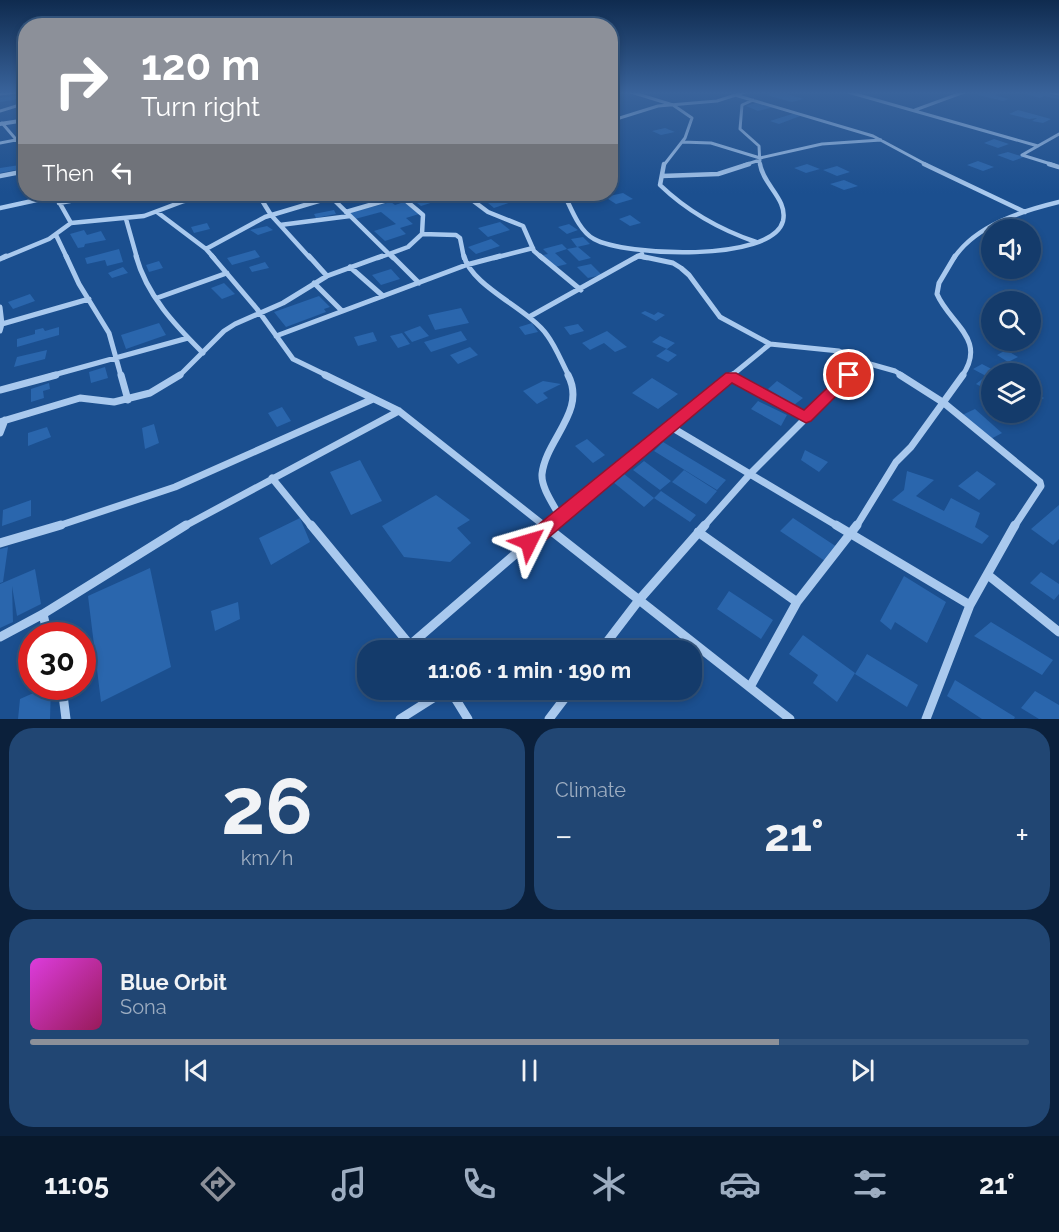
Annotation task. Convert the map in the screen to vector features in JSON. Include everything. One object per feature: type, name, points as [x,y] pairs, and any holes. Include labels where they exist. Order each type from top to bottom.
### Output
[{"type":"street","points":[[2,126],[18,143]]},
{"type":"street","points":[[689,126],[682,142],[664,164],[660,185],[685,207],[743,238],[756,242]]},
{"type":"street","points":[[568,201],[579,224],[591,238],[611,247],[645,252],[717,252],[756,242],[772,235],[783,222],[781,199],[760,169],[759,146],[740,129],[740,126]]},
{"type":"street","points":[[836,126],[883,140],[922,164],[1025,212]]},
{"type":"street","points":[[968,126],[1038,146]]},
{"type":"street","points":[[1059,134],[1022,155],[1059,167]]},
{"type":"street","points":[[0,143],[18,139]]},
{"type":"street","points":[[662,176],[718,174],[760,159],[822,144],[883,140]]},
{"type":"street","points":[[682,142],[711,143],[760,159]]},
{"type":"street","points":[[0,176],[18,173]]},
{"type":"street","points":[[0,208],[29,201]]},
{"type":"street","points":[[70,201],[59,203],[71,223]]},
{"type":"street","points":[[0,259],[56,235],[71,223],[126,219],[157,212],[184,201]]},
{"type":"street","points":[[262,201],[271,215],[327,276]]},
{"type":"street","points":[[206,249],[271,215],[312,201]]},
{"type":"street","points":[[335,201],[387,254],[419,282]]},
{"type":"street","points":[[280,225],[348,214],[383,201]]},
{"type":"street","points":[[0,433],[3,421],[80,398],[114,402],[150,393],[179,376],[224,331],[283,303],[327,276],[408,247],[422,234],[423,215],[406,201]]},
{"type":"street","points":[[473,201],[488,212],[523,226],[533,248],[581,290]]},
{"type":"street","points":[[750,687],[797,602],[852,534],[897,462],[944,403],[966,370],[971,356],[968,335],[937,294],[939,283],[967,242],[985,229],[1025,212],[1059,202]]},
{"type":"street","points":[[157,212],[206,249],[259,313],[293,359],[399,411],[790,719]]},
{"type":"street","points":[[126,219],[142,274],[157,298],[188,338],[203,353]]},
{"type":"street","points":[[422,234],[456,235],[460,238],[466,265],[490,288],[529,317],[547,334],[561,358],[571,380],[575,400],[542,475],[547,493],[560,517]]},
{"type":"street","points":[[56,235],[109,333],[128,400]]},
{"type":"street","points":[[276,336],[466,265],[533,248]]},
{"type":"street","points":[[529,317],[581,290],[645,252]]},
{"type":"street","points":[[639,256],[673,263],[681,268],[689,275],[720,317],[770,344],[839,351],[894,371],[944,403],[1040,482],[1041,486],[1025,507],[970,605],[926,719]]},
{"type":"street","points":[[350,267],[383,296]]},
{"type":"street","points":[[157,298],[227,273]]},
{"type":"street","points":[[314,283],[342,311]]},
{"type":"street","points":[[0,308],[1,327],[89,299]]},
{"type":"street","points":[[0,390],[188,338]]},
{"type":"street","points":[[422,640],[546,528],[770,344]]},
{"type":"street","points":[[608,640],[639,600],[750,474],[863,361]]},
{"type":"street","points":[[731,376],[806,418]]},
{"type":"street","points":[[0,543],[83,519],[175,487],[373,399]]},
{"type":"street","points":[[0,637],[43,614],[174,532],[399,411]]},
{"type":"street","points":[[671,427],[970,605]]},
{"type":"street","points":[[272,478],[406,640]]},
{"type":"street","points":[[698,532],[797,602]]},
{"type":"street","points":[[988,575],[1059,632]]},
{"type":"street","points":[[43,614],[45,622]]},
{"type":"street","points":[[64,700],[66,719]]},
{"type":"street","points":[[400,719],[431,700]]},
{"type":"street","points":[[455,700],[468,719]]},
{"type":"street","points":[[551,718],[564,700]]},
{"type":"building","points":[[665,128],[675,132],[661,135],[652,131]]},
{"type":"building","points":[[994,139],[1009,144],[998,148],[984,143]]},
{"type":"building","points":[[1008,152],[1024,157],[1013,161],[997,155]]},
{"type":"building","points":[[978,161],[994,167],[983,171],[967,165]]},
{"type":"building","points":[[807,164],[820,169],[806,173],[794,168]]},
{"type":"building","points":[[18,165],[18,170],[0,173],[0,168]]},
{"type":"building","points":[[837,166],[850,172],[837,176],[823,170]]},
{"type":"building","points":[[844,180],[858,186],[844,190],[830,184]]},
{"type":"building","points":[[623,193],[633,199],[616,204],[611,201],[618,201],[618,194]]},
{"type":"building","points":[[414,201],[437,201],[421,206]]},
{"type":"building","points":[[495,201],[514,201],[494,208],[488,203]]},
{"type":"building","points":[[391,202],[395,205],[404,202],[419,214],[406,218],[413,224],[400,228],[406,234],[385,241],[374,231],[396,224],[381,212],[355,219],[348,213]]},
{"type":"building","points":[[334,210],[336,214],[316,218],[314,214]]},
{"type":"building","points":[[630,215],[641,223],[630,226],[619,219]]},
{"type":"building","points":[[500,222],[510,230],[488,237],[478,228]]},
{"type":"building","points":[[207,223],[210,229],[194,233],[191,227]]},
{"type":"building","points":[[569,224],[578,230],[567,234],[558,227]]},
{"type":"building","points":[[267,226],[273,230],[258,235],[250,230]]},
{"type":"building","points":[[84,230],[87,235],[101,231],[106,240],[85,244],[84,247],[78,248],[70,234]]},
{"type":"building","points":[[583,237],[590,244],[577,247],[571,239]]},
{"type":"building","points":[[491,239],[500,246],[476,254],[468,247]]},
{"type":"building","points":[[562,244],[567,249],[555,253],[567,264],[555,267],[543,255],[548,254],[543,249]]},
{"type":"building","points":[[578,247],[591,258],[579,261],[567,249]]},
{"type":"building","points":[[119,249],[123,262],[107,266],[105,260],[87,264],[85,258]]},
{"type":"building","points":[[255,250],[260,257],[232,265],[227,258]]},
{"type":"building","points":[[159,261],[163,268],[149,272],[146,265]]},
{"type":"building","points":[[265,262],[269,268],[252,272],[249,267]]},
{"type":"building","points":[[591,264],[602,275],[588,278],[577,267]]},
{"type":"building","points":[[123,267],[128,273],[112,278],[108,273]]},
{"type":"building","points":[[391,269],[400,279],[381,285],[372,275]]},
{"type":"building","points":[[224,283],[235,294],[222,299],[211,288]]},
{"type":"building","points":[[30,294],[35,301],[13,309],[8,302]]},
{"type":"building","points":[[319,296],[330,307],[324,309],[326,312],[286,327],[274,312]]},
{"type":"building","points":[[461,308],[469,323],[435,330],[428,315]]},
{"type":"building","points":[[645,311],[654,315],[658,312],[665,315],[656,321],[641,313]]},
{"type":"building","points":[[159,323],[166,335],[126,349],[121,335]]},
{"type":"building","points":[[532,323],[538,332],[525,335],[519,327]]},
{"type":"building","points":[[578,324],[584,331],[570,335],[564,327]]},
{"type":"building","points":[[420,326],[429,336],[412,342],[404,332]]},
{"type":"building","points":[[59,327],[59,335],[17,347],[17,339],[35,334],[35,330],[43,328],[45,331]]},
{"type":"building","points":[[461,331],[467,340],[431,352],[424,342]]},
{"type":"building","points":[[607,331],[627,347],[615,352],[604,343],[590,350],[582,343]]},
{"type":"building","points":[[373,332],[377,341],[358,346],[354,337]]},
{"type":"building","points":[[402,333],[410,344],[398,348],[390,336]]},
{"type":"building","points":[[660,336],[675,343],[667,349],[652,342]]},
{"type":"building","points":[[470,347],[478,355],[458,364],[450,355]]},
{"type":"building","points":[[666,349],[677,355],[668,362],[656,356]]},
{"type":"building","points":[[47,350],[45,359],[14,367],[17,357]]},
{"type":"building","points":[[1008,351],[1018,357],[1008,362],[997,355]]},
{"type":"building","points":[[981,365],[981,373],[973,369]]},
{"type":"building","points":[[105,367],[108,378],[91,383],[89,372]]},
{"type":"building","points":[[652,378],[678,394],[658,409],[632,393]]},
{"type":"building","points":[[543,381],[561,384],[543,393],[548,398],[537,404],[523,391]]},
{"type":"building","points":[[777,381],[803,398],[794,405],[768,389]]},
{"type":"building","points":[[49,383],[50,389],[43,391],[44,398],[31,402],[31,389]]},
{"type":"building","points":[[758,401],[787,415],[781,426],[751,409]]},
{"type":"building","points":[[282,407],[291,421],[277,427],[268,413]]},
{"type":"building","points":[[975,409],[981,414],[981,423],[991,423],[1002,433],[989,440],[960,416]]},
{"type":"building","points":[[154,424],[159,443],[145,449],[142,428]]},
{"type":"building","points":[[47,427],[51,437],[28,446],[28,433]]},
{"type":"building","points":[[587,439],[605,455],[593,463],[575,446]]},
{"type":"building","points":[[663,442],[726,480],[717,490],[654,451]]},
{"type":"building","points":[[805,450],[828,462],[819,472],[801,460]]},
{"type":"building","points":[[360,460],[382,501],[351,515],[330,472]]},
{"type":"building","points":[[644,461],[671,481],[660,490],[633,470]]},
{"type":"building","points":[[684,470],[717,491],[706,504],[672,482]]},
{"type":"building","points":[[907,471],[934,480],[916,496],[944,511],[951,498],[980,513],[975,527],[989,536],[982,544],[892,500],[904,490]]},
{"type":"building","points":[[977,471],[996,484],[979,500],[958,486]]},
{"type":"building","points":[[624,474],[654,498],[644,507],[613,482]]},
{"type":"building","points":[[661,491],[696,515],[690,522],[654,498]]},
{"type":"building","points":[[436,495],[470,520],[457,528],[471,543],[450,562],[404,557],[382,526]]},
{"type":"building","points":[[31,500],[31,516],[2,526],[3,510]]},
{"type":"building","points":[[1059,505],[1059,539],[1053,545],[1031,529]]},
{"type":"building","points":[[300,518],[310,542],[271,565],[259,538]]},
{"type":"building","points":[[793,518],[837,547],[825,561],[780,531]]},
{"type":"building","points":[[8,547],[3,582],[0,583],[0,549]]},
{"type":"building","points":[[150,568],[171,667],[101,702],[96,661],[96,622],[91,622],[88,596]]},
{"type":"building","points":[[35,569],[41,604],[17,616],[12,586],[13,622],[0,628],[0,584]]},
{"type":"building","points":[[1041,572],[1059,584],[1059,594],[1054,600],[1030,583]]},
{"type":"building","points":[[904,576],[946,602],[927,643],[895,622],[891,630],[880,621]]},
{"type":"building","points":[[729,591],[773,620],[761,639],[717,609]]},
{"type":"building","points":[[238,602],[240,619],[215,631],[211,611]]},
{"type":"building","points":[[991,622],[1053,660],[1042,675],[974,636]]},
{"type":"building","points":[[803,635],[855,673],[837,702],[813,683],[818,675],[789,654]]},
{"type":"building","points":[[867,654],[918,685],[907,707],[855,674]]},
{"type":"building","points":[[955,680],[1015,717],[1014,719],[982,719],[947,696]]},
{"type":"building","points":[[1035,691],[1059,705],[1059,719],[1039,719],[1021,708]]},
{"type":"building","points":[[20,700],[51,700],[50,719],[18,719]]},
{"type":"route","points":[[529,542],[731,376],[806,418],[849,375]]}]
